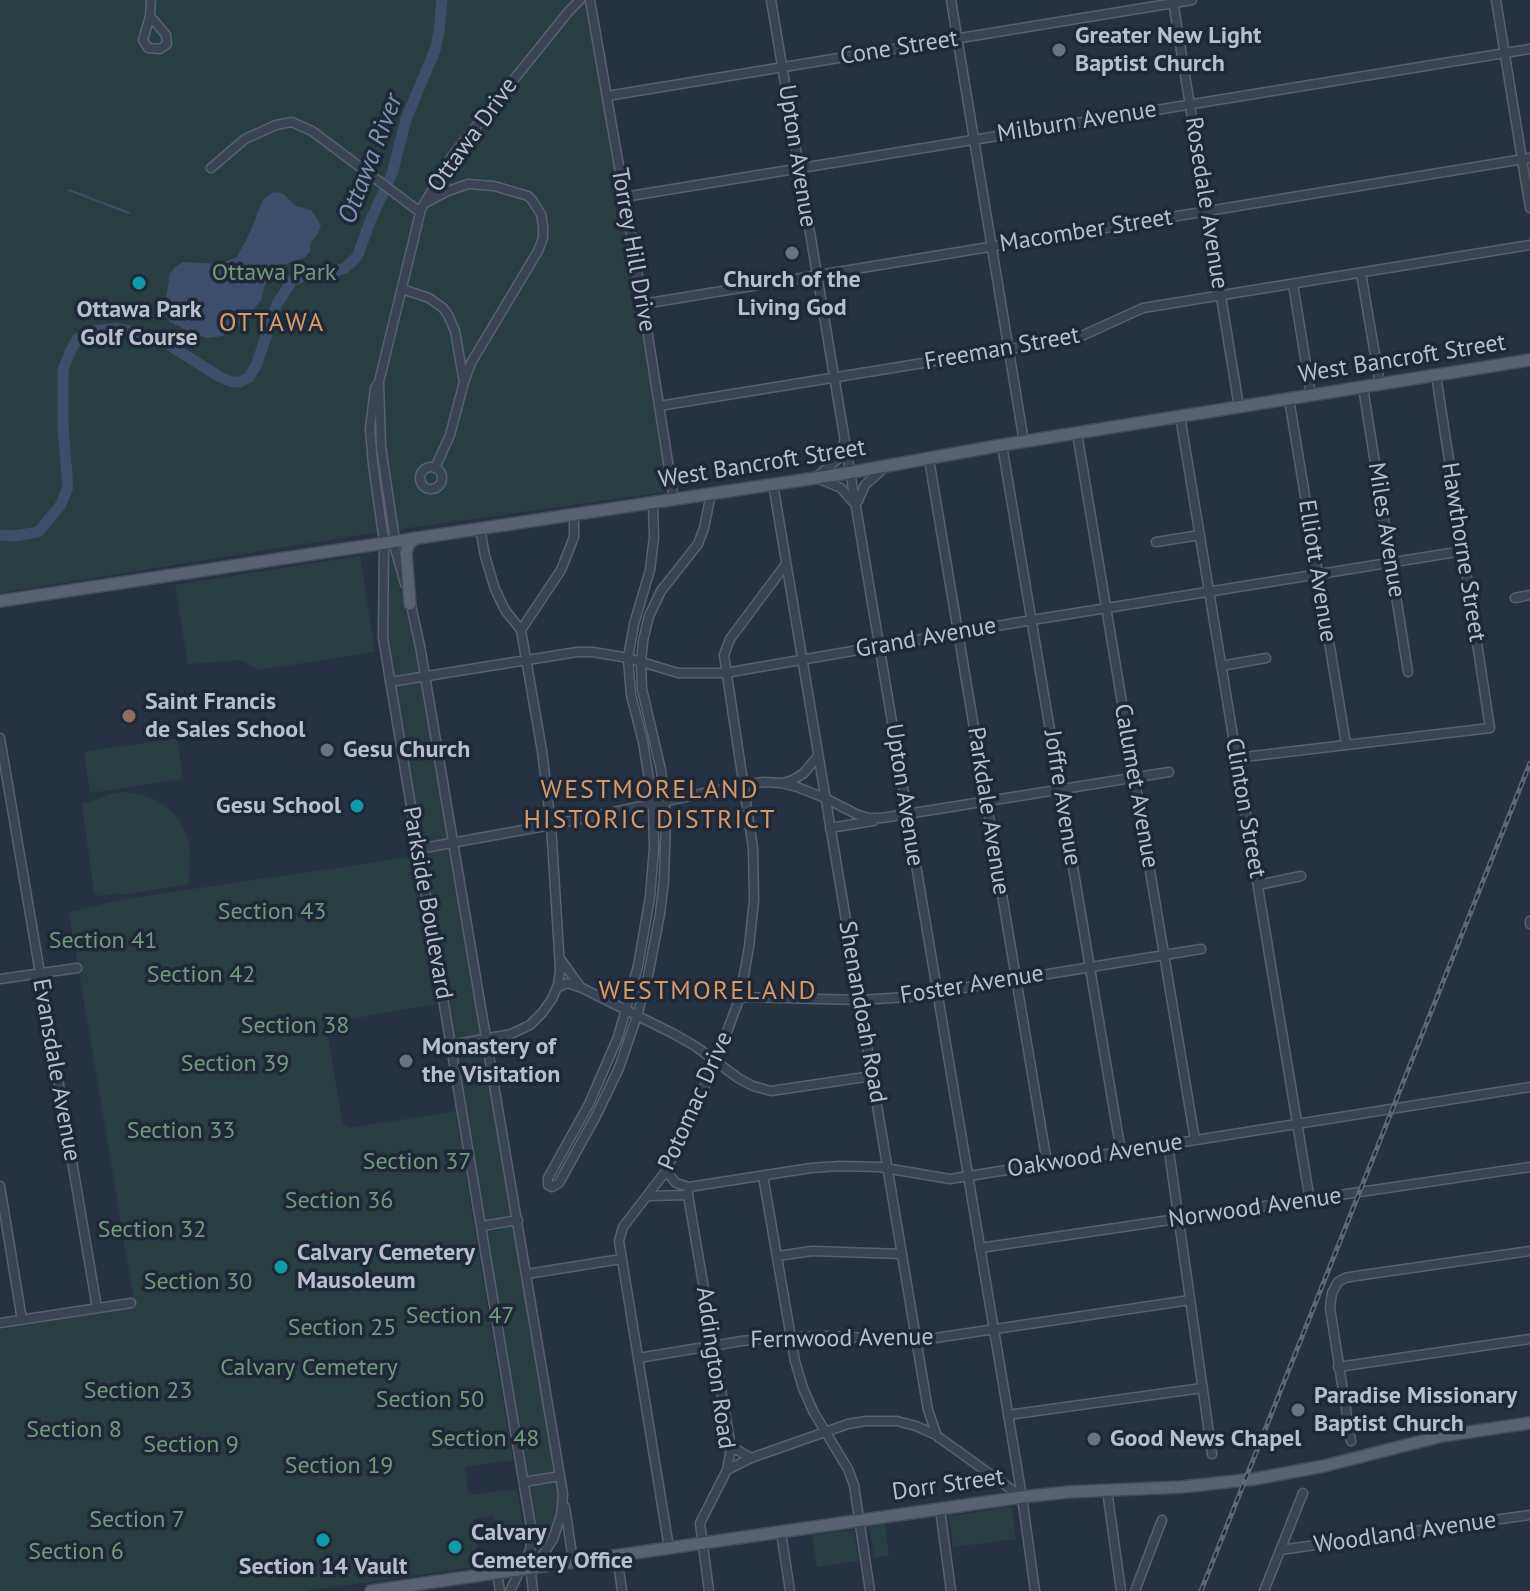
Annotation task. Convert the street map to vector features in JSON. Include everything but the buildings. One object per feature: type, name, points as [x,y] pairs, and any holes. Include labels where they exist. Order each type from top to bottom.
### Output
[{"type":"main road","name":"West Bancroft Street","points":[[0,601],[885,467],[1002,445],[1530,360]]},
{"type":"main road","points":[[410,604],[406,553],[408,545],[415,538]]},
{"type":"main road","name":"Dorr Street","points":[[371,1591],[447,1586],[521,1569],[1022,1497],[1181,1487],[1291,1473],[1419,1441],[1530,1423]]},
{"type":"street","points":[[150,16],[151,0]]},
{"type":"street","name":"Ottawa Drive","points":[[390,541],[381,447],[379,382],[422,208],[453,155],[580,0]]},
{"type":"street","name":"Torrey Hill Drive","points":[[590,0],[674,500]]},
{"type":"street","name":"Upton Avenue","points":[[771,0],[879,646],[903,816],[937,992],[1035,1591]]},
{"type":"street","points":[[951,0],[1024,442]]},
{"type":"street","name":"Cone Street","points":[[607,96],[1192,0]]},
{"type":"street","points":[[1496,0],[1526,159],[1530,208]]},
{"type":"street","name":"Rosedale Avenue","points":[[1173,2],[1239,407]]},
{"type":"street","name":"Milburn Avenue","points":[[624,197],[1530,49]]},
{"type":"street","points":[[211,168],[245,139],[287,122],[312,131],[399,196],[422,208],[468,184],[494,186],[528,196],[536,204],[543,226],[541,246],[478,348],[464,382],[450,435],[435,468]]},
{"type":"street","name":"Macomber Street","points":[[643,304],[1526,159]]},
{"type":"street","name":"Freeman Street","points":[[659,406],[1077,338],[1143,308],[1530,245]]},
{"type":"street","points":[[1361,273],[1380,384]]},
{"type":"street","points":[[1293,284],[1311,395]]},
{"type":"street","points":[[402,289],[429,298],[448,315],[455,331],[464,382]]},
{"type":"street","name":"Hawthorne Street","points":[[1346,744],[1490,728],[1436,375]]},
{"type":"street","name":"Miles Avenue","points":[[1363,387],[1408,672]]},
{"type":"street","name":"Elliott Avenue","points":[[1289,399],[1346,744]]},
{"type":"street","name":"Clinton Street","points":[[1180,416],[1310,1201]]},
{"type":"street","name":"Calumet Avenue","points":[[1077,433],[1195,1140]]},
{"type":"street","points":[[845,438],[837,460],[815,478],[841,488],[856,506]]},
{"type":"street","name":"Joffre Avenue","points":[[1002,445],[1121,1152]]},
{"type":"street","name":"Parkdale Avenue","points":[[929,459],[1047,1163]]},
{"type":"street","points":[[856,506],[865,485],[885,467]]},
{"type":"street","name":"Shenandoah Road","points":[[773,484],[928,1410],[937,1436]]},
{"type":"street","points":[[653,503],[654,537],[650,570],[634,624],[628,658],[631,695],[653,803],[654,848],[650,897],[642,945],[618,1037],[601,1078],[548,1178],[547,1183],[555,1187],[596,1116],[619,1068],[651,962],[660,914],[666,850],[665,801],[658,754],[642,689],[643,641],[649,616],[661,591],[698,544],[711,494]]},
{"type":"street","points":[[521,630],[553,585],[568,557],[574,537],[574,515]]},
{"type":"street","points":[[451,1045],[511,1034],[530,1025],[542,1013],[556,988],[560,971],[551,825],[521,630],[505,610],[495,589],[480,528]]},
{"type":"street","points":[[1156,542],[1200,535]]},
{"type":"street","name":"Parkside Boulevard","points":[[390,541],[410,604],[425,676],[573,1561]]},
{"type":"street","name":"Parkside Boulevard","points":[[390,541],[383,638],[533,1538],[510,1591]]},
{"type":"street","name":"Grand Avenue","points":[[390,682],[577,652],[628,658],[678,673],[725,673],[1463,551]]},
{"type":"street","name":"Potomac Drive","points":[[669,1548],[621,1259],[620,1233],[666,1171],[716,1061],[740,997],[754,900],[753,848],[724,655],[730,639],[786,564]]},
{"type":"street","points":[[1515,598],[1530,595]]},
{"type":"street","points":[[1221,666],[1266,658]]},
{"type":"street","name":"Evansdale Avenue","points":[[0,738],[97,1308]]},
{"type":"street","points":[[1236,758],[1346,744]]},
{"type":"street","points":[[781,783],[801,776],[818,756]]},
{"type":"street","points":[[830,828],[1169,772]]},
{"type":"street","points":[[418,849],[764,782],[781,783],[825,798],[868,818],[903,816]]},
{"type":"street","points":[[1258,885],[1301,876]]},
{"type":"street","name":"Foster Avenue","points":[[740,997],[860,1000],[908,997],[1201,949]]},
{"type":"street","points":[[560,958],[582,988]]},
{"type":"street","points":[[0,979],[77,968]]},
{"type":"street","points":[[556,988],[567,983],[582,988],[674,1034],[753,1086],[771,1091],[785,1090],[872,1076]]},
{"type":"street","name":"Oakwood Avenue","points":[[648,1196],[824,1166],[864,1166],[941,1178],[968,1176],[1530,1087]]},
{"type":"street","points":[[1168,1144],[1212,1454]]},
{"type":"street","name":"Norwood Avenue","points":[[980,1248],[1530,1167]]},
{"type":"street","points":[[666,1171],[688,1191]]},
{"type":"street","points":[[763,1176],[790,1337],[803,1388],[852,1478],[870,1591]]},
{"type":"street","points":[[0,1186],[22,1320]]},
{"type":"street","name":"Addington Road","points":[[688,1191],[731,1448],[727,1470],[700,1523],[709,1591]]},
{"type":"street","points":[[482,1226],[518,1220]]},
{"type":"street","points":[[778,1256],[804,1251],[902,1254]]},
{"type":"street","points":[[1351,1441],[1330,1308],[1338,1282],[1345,1278],[1530,1251]]},
{"type":"street","points":[[527,1274],[621,1259]]},
{"type":"street","name":"Fernwood Avenue","points":[[638,1358],[754,1339],[828,1336],[917,1340],[1190,1300]]},
{"type":"street","points":[[0,1323],[131,1303]]},
{"type":"street","points":[[1338,1367],[1530,1339]]},
{"type":"street","points":[[1008,1415],[1202,1388]]},
{"type":"street","points":[[727,1470],[751,1458],[848,1424],[875,1419],[906,1423],[937,1436],[1022,1497]]},
{"type":"street","points":[[731,1448],[751,1458]]},
{"type":"street","points":[[524,1482],[560,1476]]},
{"type":"street","points":[[1107,1490],[1121,1591]]},
{"type":"street","points":[[1264,1591],[1303,1493]]},
{"type":"street","name":"Parkside Boulevard","points":[[533,1591],[531,1574],[556,1532],[563,1494]]},
{"type":"street","points":[[940,1509],[951,1591]]},
{"type":"street","name":"Woodland Avenue","points":[[1280,1550],[1530,1515]]},
{"type":"street","points":[[1135,1591],[1162,1520]]},
{"type":"street","points":[[781,1532],[790,1591]]},
{"type":"street","points":[[617,1555],[622,1591]]},
{"type":"street","points":[[497,1573],[500,1591]]},
{"type":"green space","name":"Ottawa Park","points":[[0,0],[586,0],[668,488],[665,492],[373,533],[0,593]]},
{"type":"green space","points":[[390,552],[420,668],[417,673],[398,677],[393,674],[386,634]]},
{"type":"green space","points":[[360,556],[375,652],[258,670],[241,660],[188,664],[175,585]]},
{"type":"green space","points":[[419,681],[423,683],[448,833],[446,839],[424,843],[420,840],[395,688]]},
{"type":"green space","points":[[177,738],[183,779],[90,793],[84,752]]},
{"type":"green space","points":[[125,792],[156,800],[179,820],[190,848],[189,884],[121,895],[99,896],[94,893],[82,803]]},
{"type":"green space","points":[[446,847],[450,849],[481,1033],[456,1040],[423,854]]},
{"type":"green space","name":"Calvary Cemetery","points":[[411,857],[436,1004],[333,1022],[327,1031],[345,1126],[351,1128],[455,1111],[513,1460],[465,1467],[469,1495],[517,1489],[523,1526],[497,1530],[494,1515],[473,1519],[480,1566],[306,1591],[0,1591],[0,1329],[135,1307],[69,912],[125,899]]},
{"type":"green space","points":[[479,1043],[485,1047],[512,1214],[486,1220],[456,1050],[460,1046]]},
{"type":"green space","points":[[515,1228],[555,1473],[529,1479],[487,1233]]},
{"type":"green space","points":[[555,1479],[558,1493],[555,1522],[549,1540],[535,1558],[536,1537],[529,1485]]},
{"type":"green space","points":[[1012,1507],[1016,1539],[953,1547],[949,1516]]},
{"type":"green space","points":[[885,1524],[889,1556],[874,1558],[869,1527]]},
{"type":"green space","points":[[854,1530],[858,1561],[817,1567],[812,1535]]},
{"type":"water","points":[[274,192],[282,193],[296,206],[311,210],[316,217],[321,226],[311,242],[310,251],[304,258],[273,268],[267,277],[261,300],[250,315],[223,336],[208,338],[170,322],[164,308],[170,274],[175,267],[183,262],[219,264],[237,257],[264,198]]},
{"type":"waterway","name":"Ottawa River","points":[[0,535],[38,532],[60,506],[68,487],[63,428],[63,370],[77,339],[94,331],[117,328],[140,333],[169,345],[220,377],[240,382],[249,377],[256,366],[277,304],[292,281],[306,275],[326,274],[345,268],[357,257],[392,174],[406,119],[435,50],[442,0]]},
{"type":"waterway","points":[[69,190],[129,213]]},
{"type":"railway","points":[[1201,1591],[1530,763]]},
{"type":"place","name":"Greater New Light Baptist Church","points":[[1059,50]]},
{"type":"place","name":"Church of the Living God","points":[[792,253]]},
{"type":"place","name":"Ottawa Park Golf Course","points":[[139,283]]},
{"type":"place","name":"Saint Francis de Sales School","points":[[129,716]]},
{"type":"place","name":"Gesu Church","points":[[327,750]]},
{"type":"place","name":"Gesu School","points":[[357,806]]},
{"type":"place","name":"Monastery of the Visitation","points":[[406,1061]]},
{"type":"place","name":"Calvary Cemetery Mausoleum","points":[[281,1267]]},
{"type":"place","name":"Paradise Missionary Baptist Church","points":[[1298,1410]]},
{"type":"place","name":"Good News Chapel","points":[[1094,1439]]},
{"type":"place","name":"Section 14 Vault","points":[[323,1540]]},
{"type":"place","name":"Calvary Cemetery Office","points":[[455,1547]]},
{"type":"district","name":"OTTAWA","points":[[272,324]]},
{"type":"district","name":"WESTMORELAND HISTORIC DISTRICT","points":[[650,806]]},
{"type":"district","name":"WESTMORELAND","points":[[708,992]]},
{"type":"park label","name":"Section 43","points":[[272,912]]},
{"type":"park label","name":"Section 41","points":[[103,941]]},
{"type":"park label","name":"Section 42","points":[[201,975]]},
{"type":"park label","name":"Section 38","points":[[295,1026]]},
{"type":"park label","name":"Section 39","points":[[235,1064]]},
{"type":"park label","name":"Section 33","points":[[181,1131]]},
{"type":"park label","name":"Section 37","points":[[417,1162]]},
{"type":"park label","name":"Section 36","points":[[339,1201]]},
{"type":"park label","name":"Section 32","points":[[152,1230]]},
{"type":"park label","name":"Section 30","points":[[198,1282]]},
{"type":"park label","name":"Section 47","points":[[460,1316]]},
{"type":"park label","name":"Section 25","points":[[342,1328]]},
{"type":"park label","name":"Section 23","points":[[138,1391]]},
{"type":"park label","name":"Section 50","points":[[430,1400]]},
{"type":"park label","name":"Section 8","points":[[74,1430]]},
{"type":"park label","name":"Section 48","points":[[485,1439]]},
{"type":"park label","name":"Section 9","points":[[191,1445]]},
{"type":"park label","name":"Section 19","points":[[339,1466]]},
{"type":"park label","name":"Section 7","points":[[137,1520]]},
{"type":"park label","name":"Section 6","points":[[76,1552]]}]
